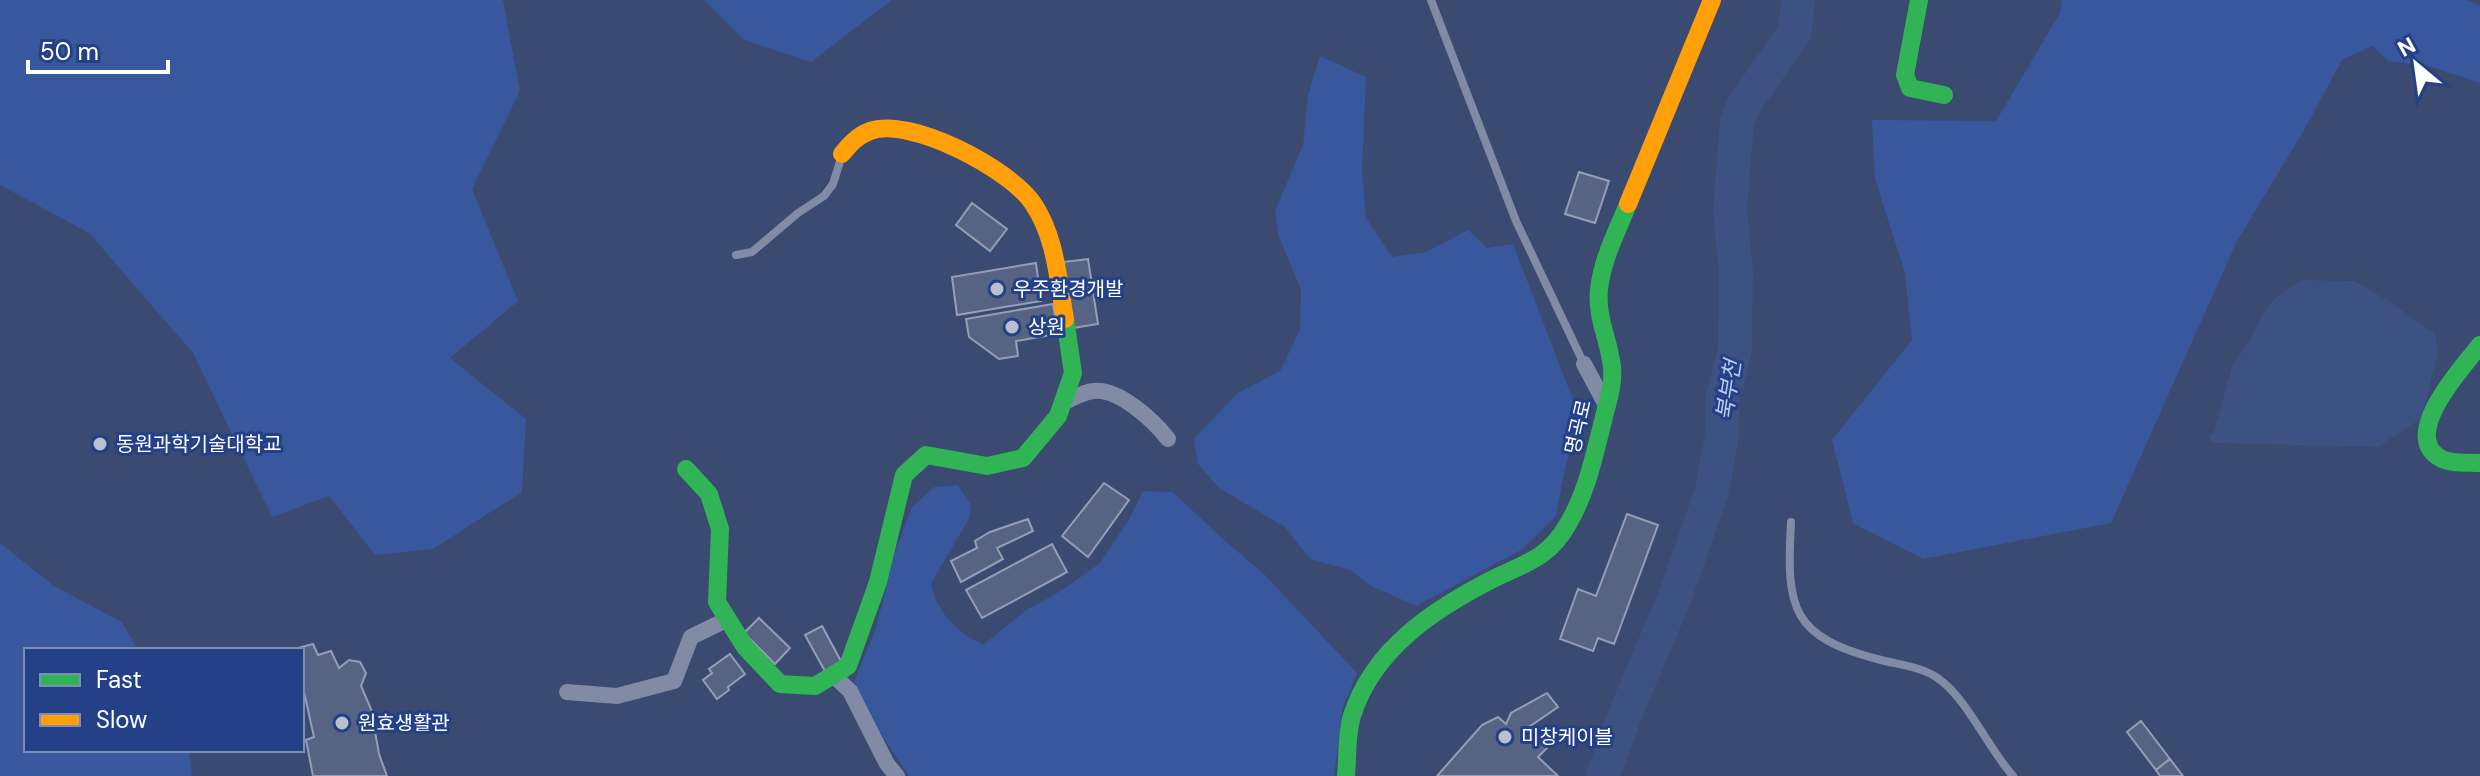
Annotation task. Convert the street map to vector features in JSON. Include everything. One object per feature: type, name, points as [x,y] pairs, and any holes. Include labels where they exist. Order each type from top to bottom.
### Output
[{"type":"street","name":"명곡로","points":[[1346,776],[1352,716],[1368,678],[1386,655],[1421,621],[1500,576],[1545,556],[1568,526],[1585,489],[1612,372],[1598,310],[1604,263],[1712,0]]},
{"type":"street","points":[[1919,0],[1905,75],[1910,88],[1944,95]]},
{"type":"street","points":[[686,469],[709,494],[720,529],[717,602],[745,647],[780,684],[815,686],[848,666],[882,568],[904,475],[926,455],[987,466],[1023,458],[1058,416],[1073,373],[1053,246],[1032,202],[1008,179],[974,157],[935,139],[898,129],[872,130],[853,140],[842,154]]},
{"type":"street","points":[[2480,345],[2446,389],[2424,434],[2428,447],[2435,455],[2449,461],[2480,463]]},
{"type":"street","points":[[1584,364],[1606,405]]},
{"type":"street","points":[[1062,403],[1095,390],[1125,399],[1157,424],[1168,439]]},
{"type":"street","points":[[567,692],[617,696],[674,681],[691,637],[728,619]]},
{"type":"street","points":[[833,675],[850,691],[887,764],[897,776]]},
{"type":"lane","points":[[1431,0],[1516,221],[1584,364]]},
{"type":"lane","points":[[736,255],[752,252],[798,213],[824,196],[833,184],[842,154]]},
{"type":"lane","points":[[1791,522],[1790,583],[1803,622],[1816,635],[1868,657],[1925,671],[1937,677],[1951,689],[2013,776]]},
{"type":"shaded area","points":[[0,0],[503,0],[520,91],[472,189],[518,301],[450,358],[526,419],[522,492],[433,549],[375,555],[329,496],[272,517],[193,353],[89,233],[0,185]]},
{"type":"shaded area","points":[[704,0],[892,0],[811,62],[744,40]]},
{"type":"shaded area","points":[[2062,0],[2467,0],[2480,6],[2480,83],[2425,65],[2388,61],[2372,46],[2342,60],[2237,241],[2111,523],[1923,559],[1853,523],[1832,440],[1912,340],[1905,273],[1875,179],[1872,120],[1996,121],[2060,13]]},
{"type":"shaded area","points":[[1320,56],[1366,77],[1362,171],[1366,218],[1392,257],[1426,252],[1468,230],[1487,248],[1513,244],[1580,418],[1565,468],[1556,516],[1523,549],[1416,606],[1371,586],[1350,570],[1310,559],[1285,527],[1219,488],[1198,464],[1194,438],[1238,393],[1280,371],[1300,330],[1301,290],[1279,237],[1275,211],[1303,145],[1308,95]]},
{"type":"shaded area","points":[[2302,280],[2354,281],[2389,301],[2435,334],[2438,351],[2422,418],[2378,447],[2214,443],[2208,437],[2214,432],[2232,366],[2274,299]]},
{"type":"shaded area","points":[[958,485],[971,505],[969,519],[931,583],[938,603],[949,620],[983,645],[1025,611],[1064,589],[1100,563],[1128,521],[1143,491],[1173,492],[1264,574],[1357,673],[1343,707],[1334,776],[909,776],[874,723],[854,682],[876,628],[895,552],[912,507],[934,487]]},
{"type":"shaded area","points":[[0,543],[54,586],[122,622],[137,648],[24,648],[24,752],[189,752],[192,776],[0,776]]},
{"type":"building","points":[[1579,172],[1609,181],[1595,223],[1565,214]]},
{"type":"building","points":[[972,203],[1007,229],[990,251],[956,225]]},
{"type":"building","points":[[1088,259],[1098,324],[1073,328],[1063,262]]},
{"type":"building","name":"우주환경개발","points":[[1036,263],[1041,301],[957,315],[952,277]]},
{"type":"building","name":"상원","points":[[1053,304],[1058,334],[1016,341],[1018,356],[999,359],[969,337],[966,319]]},
{"type":"building","points":[[1104,483],[1129,500],[1088,557],[1062,536]]},
{"type":"building","points":[[1627,514],[1658,525],[1614,644],[1598,638],[1593,651],[1560,639],[1578,589],[1596,596]]},
{"type":"building","points":[[1028,519],[1033,531],[997,548],[1003,559],[961,582],[951,561],[977,548],[975,541],[990,532]]},
{"type":"building","points":[[1052,544],[1067,572],[982,618],[966,590]]},
{"type":"building","points":[[759,618],[790,648],[775,664],[744,633]]},
{"type":"building","points":[[822,626],[842,663],[826,673],[805,635]]},
{"type":"building","name":"원효생활관","points":[[313,644],[318,655],[331,651],[339,668],[349,660],[360,662],[366,673],[361,686],[371,709],[379,754],[387,776],[313,776],[306,740],[314,737],[304,692],[304,648],[298,648]]},
{"type":"building","points":[[730,654],[745,674],[717,699],[703,680],[712,673],[709,669]]},
{"type":"building","name":"미창케이블","points":[[1547,693],[1558,707],[1529,727],[1548,747],[1538,757],[1558,776],[1437,776],[1482,725],[1498,717],[1506,724],[1511,713]]},
{"type":"building","points":[[2141,721],[2170,759],[2156,770],[2127,732]]},
{"type":"building","points":[[2170,759],[2183,776],[2160,776],[2156,770]]},
{"type":"waterway","name":"북부천","points":[[1603,776],[1628,707],[1674,599],[1711,494],[1722,436],[1722,400],[1735,350],[1736,270],[1730,211],[1737,121],[1743,106],[1795,32],[1798,0]]},
{"type":"traffic: fast","points":[[1919,0],[1905,75],[1910,88],[1944,95]]},
{"type":"traffic: fast","points":[[1346,776],[1352,716],[1362,692],[1391,650],[1430,616],[1546,551],[1561,535],[1575,512],[1589,474],[1611,388],[1612,367],[1599,310],[1599,290],[1607,257],[1628,204]]},
{"type":"traffic: fast","points":[[686,469],[709,494],[720,529],[717,602],[745,647],[780,684],[815,686],[848,666],[878,582],[904,475],[926,455],[987,466],[1023,458],[1058,416],[1073,373],[1065,319]]},
{"type":"traffic: fast","points":[[2480,345],[2439,399],[2427,431],[2428,445],[2437,456],[2452,462],[2480,463]]},
{"type":"traffic: slow","points":[[1628,204],[1712,0]]},
{"type":"traffic: slow","points":[[842,154],[861,135],[888,128],[933,138],[1003,175],[1020,189],[1040,215],[1055,259],[1065,319]]},
{"type":"place","name":"우주환경개발","points":[[997,289]]},
{"type":"place","name":"상원","points":[[1012,327]]},
{"type":"place","name":"동원과학기술대학교","points":[[100,444]]},
{"type":"place","name":"원효생활관","points":[[342,723]]},
{"type":"place","name":"미창케이블","points":[[1505,737]]}]
